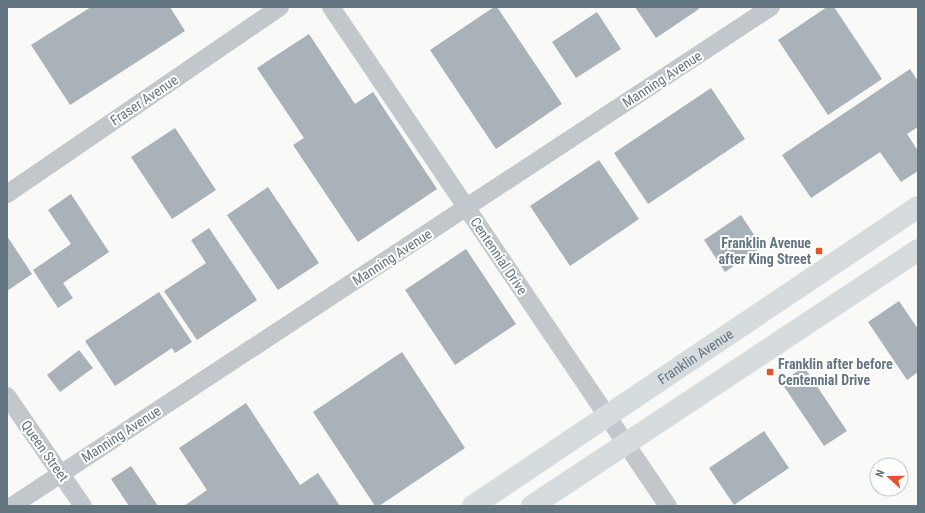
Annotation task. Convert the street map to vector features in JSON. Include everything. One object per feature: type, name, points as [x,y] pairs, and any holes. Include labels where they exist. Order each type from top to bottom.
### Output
[{"type":"main road","name":"Franklin Avenue","points":[[473,506],[608,417],[918,207]]},
{"type":"main road","points":[[532,506],[918,250]]},
{"type":"street","name":"Fraser Avenue","points":[[7,194],[280,7]]},
{"type":"street","name":"Centennial Drive","points":[[331,7],[668,506]]},
{"type":"street","name":"Manning Avenue","points":[[12,506],[771,7]]},
{"type":"street","name":"Queen Street","points":[[7,396],[83,506]]},
{"type":"building","points":[[91,7],[170,7],[185,31],[70,105],[31,45]]},
{"type":"building","points":[[494,7],[497,7],[562,104],[496,149],[430,50]]},
{"type":"building","points":[[635,7],[698,7],[699,9],[656,38]]},
{"type":"building","points":[[827,7],[834,7],[882,79],[828,115],[778,40]]},
{"type":"building","points":[[597,12],[621,49],[576,78],[552,42]]},
{"type":"building","points":[[309,34],[355,104],[373,92],[437,189],[358,242],[293,145],[304,138],[257,68]]},
{"type":"building","points":[[910,69],[918,81],[918,127],[907,134],[918,151],[918,171],[901,182],[880,152],[811,198],[782,155]]},
{"type":"building","points":[[711,88],[745,139],[648,204],[614,153]]},
{"type":"building","points":[[175,128],[216,190],[172,219],[131,157]]},
{"type":"building","points":[[599,160],[639,219],[570,266],[530,206]]},
{"type":"building","points":[[268,187],[319,263],[278,290],[227,215]]},
{"type":"building","points":[[71,194],[109,252],[63,283],[73,298],[58,308],[33,270],[71,244],[48,210]]},
{"type":"building","points":[[741,215],[762,247],[725,272],[704,240]]},
{"type":"building","points":[[209,228],[257,300],[197,340],[164,291],[206,263],[191,240]]},
{"type":"building","points":[[7,236],[32,274],[7,291]]},
{"type":"building","points":[[466,249],[516,324],[455,365],[405,290]]},
{"type":"building","points":[[159,292],[192,342],[175,353],[172,348],[115,386],[85,341]]},
{"type":"building","points":[[899,301],[918,329],[918,372],[907,380],[868,322]]},
{"type":"building","points":[[79,350],[93,368],[60,392],[47,375]]},
{"type":"building","points":[[402,352],[465,448],[379,506],[375,506],[313,412]]},
{"type":"building","points":[[804,367],[847,431],[824,446],[781,382]]},
{"type":"building","points":[[246,403],[300,485],[318,473],[340,506],[184,506],[207,490],[179,448]]},
{"type":"building","points":[[764,431],[789,468],[734,505],[709,468]]},
{"type":"building","points":[[131,466],[158,506],[129,506],[111,479]]},
{"type":"place","name":"Franklin Avenue after King Street","points":[[819,251]]},
{"type":"place","name":"Franklin after before Centennial Drive","points":[[770,372]]}]
